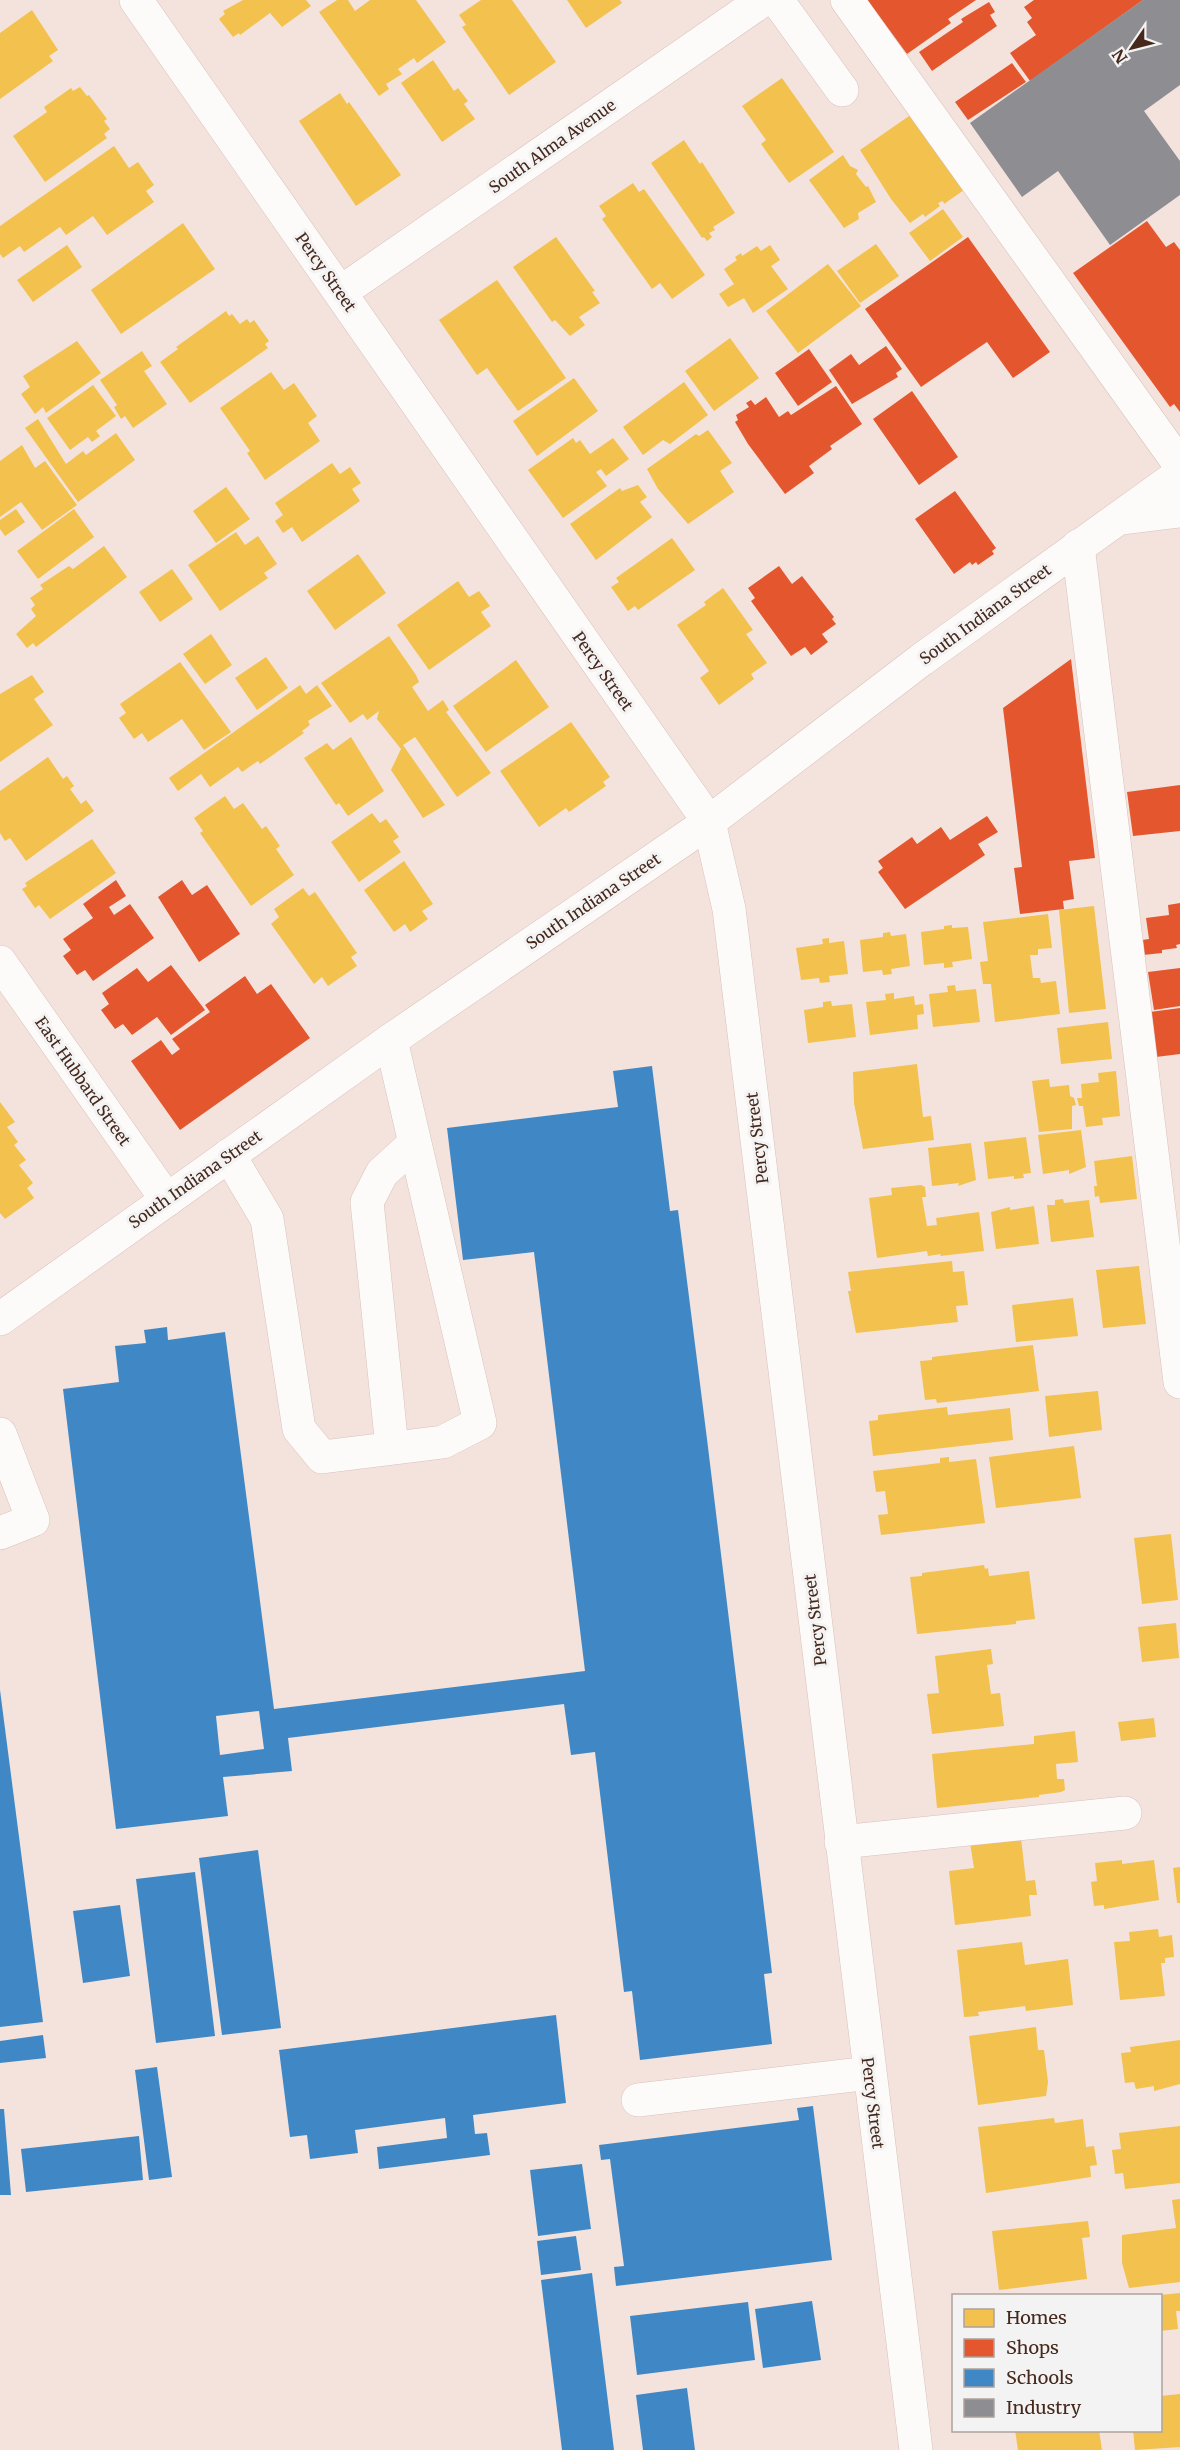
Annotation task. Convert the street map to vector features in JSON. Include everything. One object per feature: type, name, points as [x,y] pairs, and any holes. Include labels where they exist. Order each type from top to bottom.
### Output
[{"type":"street","name":"Percy Street","points":[[136,0],[709,822],[729,909],[916,2450]]},
{"type":"street","name":"South Alma Avenue","points":[[341,292],[763,0]]},
{"type":"street","points":[[777,0],[842,90]]},
{"type":"street","points":[[847,0],[1180,465]]},
{"type":"street","name":"South Indiana Street","points":[[0,1319],[391,1040],[709,822],[921,660],[1180,474]]},
{"type":"street","points":[[1116,518],[1180,511]]},
{"type":"street","points":[[1078,546],[1180,1382]]},
{"type":"street","name":"East Hubbard Street","points":[[0,962],[166,1200]]},
{"type":"street","points":[[229,1155],[267,1219],[299,1429],[322,1457],[443,1442],[480,1423],[391,1040]]},
{"type":"street","points":[[392,1448],[367,1202],[382,1173],[415,1143]]},
{"type":"street","points":[[0,1434],[33,1520],[0,1533]]},
{"type":"street","points":[[841,1842],[1125,1813]]},
{"type":"street","points":[[639,2100],[870,2073]]},
{"type":"building: Homes","points":[[243,0],[306,0],[311,6],[282,27],[270,13],[240,35],[239,33],[233,37],[219,19],[225,14],[223,11]]},
{"type":"building: Homes","points":[[337,0],[348,0],[355,11],[370,0],[416,0],[446,42],[417,63],[414,58],[398,69],[402,74],[386,84],[389,89],[379,96],[319,12]]},
{"type":"building: Homes","points":[[481,0],[512,0],[556,62],[509,95],[462,27],[466,25],[459,15]]},
{"type":"building: Homes","points":[[567,0],[620,0],[622,3],[586,28]]},
{"type":"building: Homes","points":[[32,10],[58,50],[49,56],[53,61],[0,99],[0,33]]},
{"type":"building: Homes","points":[[433,60],[454,91],[458,88],[468,101],[464,104],[475,119],[442,142],[401,83]]},
{"type":"building: Homes","points":[[782,78],[834,152],[789,183],[761,144],[766,140],[742,106]]},
{"type":"building: Homes","points":[[80,87],[107,119],[104,121],[110,129],[104,134],[107,138],[45,182],[13,136],[47,112],[44,107],[71,88],[73,91]]},
{"type":"building: Homes","points":[[340,93],[347,104],[349,102],[401,175],[356,206],[299,121]]},
{"type":"building: Homes","points":[[912,114],[964,190],[944,204],[943,201],[938,203],[940,206],[925,217],[923,214],[910,223],[891,199],[860,150]]},
{"type":"building: Homes","points":[[684,140],[700,164],[702,162],[735,213],[713,227],[715,230],[709,233],[712,237],[707,241],[704,237],[702,238],[651,163]]},
{"type":"building: Homes","points":[[114,146],[129,168],[138,162],[154,185],[146,191],[154,202],[107,235],[93,216],[66,235],[60,227],[24,252],[20,246],[3,258],[0,254],[0,226]]},
{"type":"building: Homes","points":[[843,155],[850,166],[858,170],[856,174],[866,187],[868,186],[876,202],[858,213],[859,219],[844,228],[809,180]]},
{"type":"building: Homes","points":[[633,183],[639,192],[644,189],[705,275],[672,299],[660,283],[652,289],[602,219],[606,216],[599,206]]},
{"type":"building: Homes","points":[[943,209],[963,237],[930,261],[909,233]]},
{"type":"building: Homes","points":[[183,223],[215,269],[121,334],[91,290]]},
{"type":"building: Homes","points":[[556,237],[595,291],[592,292],[600,303],[579,317],[585,325],[570,336],[555,320],[552,322],[513,267]]},
{"type":"building: Homes","points":[[876,244],[899,276],[860,303],[837,271]]},
{"type":"building: Homes","points":[[67,245],[82,267],[33,302],[17,280]]},
{"type":"building: Homes","points":[[770,245],[780,260],[771,266],[788,289],[753,313],[744,298],[728,307],[719,294],[734,284],[724,269],[737,260],[735,257],[741,253],[742,256],[757,246],[761,251]]},
{"type":"building: Homes","points":[[828,264],[861,306],[798,353],[766,311]]},
{"type":"building: Homes","points":[[497,280],[566,378],[518,411],[487,368],[477,375],[439,320]]},
{"type":"building: Homes","points":[[226,311],[229,316],[232,314],[240,324],[247,319],[250,323],[254,320],[269,341],[265,344],[268,348],[190,403],[160,362],[178,349],[176,347]]},
{"type":"building: Homes","points":[[730,338],[759,378],[714,411],[685,371]]},
{"type":"building: Homes","points":[[77,341],[101,373],[46,413],[43,407],[35,414],[21,394],[30,387],[23,376]]},
{"type":"building: Homes","points":[[142,351],[152,366],[144,371],[167,404],[133,428],[125,416],[121,419],[114,407],[117,405],[100,380]]},
{"type":"building: Homes","points":[[271,372],[284,390],[294,383],[317,416],[308,423],[320,441],[265,480],[247,453],[250,451],[220,408]]},
{"type":"building: Homes","points":[[574,378],[598,411],[537,456],[513,421]]},
{"type":"building: Homes","points":[[684,382],[708,415],[670,444],[663,440],[643,455],[623,427]]},
{"type":"building: Homes","points":[[93,385],[116,416],[96,431],[100,436],[92,442],[88,437],[70,450],[47,418]]},
{"type":"building: Homes","points":[[38,419],[66,464],[83,451],[86,455],[116,433],[135,460],[78,502],[25,428]]},
{"type":"building: Homes","points":[[708,430],[732,463],[720,471],[734,492],[688,524],[658,489],[647,469],[696,434],[699,436]]},
{"type":"building: Homes","points":[[573,438],[576,443],[580,440],[590,454],[613,438],[629,459],[606,476],[601,469],[596,472],[607,486],[563,518],[528,470]]},
{"type":"building: Homes","points":[[22,445],[35,468],[45,461],[77,505],[42,530],[21,502],[0,517],[0,461]]},
{"type":"building: Homes","points":[[332,463],[340,474],[350,467],[361,483],[352,489],[360,501],[302,542],[292,527],[283,533],[275,521],[283,515],[275,503]]},
{"type":"building: Homes","points":[[638,485],[647,497],[640,502],[652,517],[596,560],[570,524],[620,488],[622,491]]},
{"type":"building: Homes","points":[[226,487],[250,519],[216,543],[193,511]]},
{"type":"building: Homes","points":[[16,509],[25,522],[5,536],[0,529],[0,520]]},
{"type":"building: Homes","points":[[74,509],[94,537],[38,579],[17,551]]},
{"type":"building: Homes","points":[[236,532],[245,545],[258,536],[277,564],[264,573],[268,578],[220,611],[188,565]]},
{"type":"building: Homes","points":[[672,538],[695,570],[638,610],[635,606],[628,611],[611,587],[619,582],[616,578]]},
{"type":"building: Homes","points":[[104,546],[127,577],[36,647],[33,643],[27,648],[16,634],[36,616],[31,609],[35,605],[30,598],[43,589],[40,585],[69,566],[73,569]]},
{"type":"building: Homes","points":[[358,554],[386,593],[335,630],[307,591]]},
{"type":"building: Homes","points":[[172,569],[193,599],[160,622],[139,592]]},
{"type":"building: Homes","points":[[458,581],[469,597],[479,591],[490,606],[481,612],[491,626],[429,670],[397,625]]},
{"type":"building: Homes","points":[[723,588],[753,630],[746,634],[767,663],[751,674],[754,679],[719,705],[700,678],[709,671],[677,625],[706,605],[704,602]]},
{"type":"building: Homes","points":[[211,634],[232,665],[205,684],[183,654]]},
{"type":"building: Homes","points":[[389,636],[416,675],[419,682],[412,687],[428,711],[443,700],[449,710],[446,712],[491,773],[457,797],[415,737],[403,745],[445,805],[423,818],[391,770],[401,749],[377,719],[379,711],[367,720],[363,714],[350,723],[321,683]]},
{"type":"building: Homes","points":[[266,657],[288,688],[257,710],[235,678]]},
{"type":"building: Homes","points":[[516,660],[549,707],[486,752],[453,706]]},
{"type":"building: Homes","points":[[180,662],[231,732],[204,750],[182,719],[148,742],[142,733],[134,739],[119,718],[126,713],[120,704]]},
{"type":"building: Homes","points":[[32,675],[44,692],[34,699],[53,725],[0,762],[0,694]]},
{"type":"building: Homes","points":[[300,685],[306,694],[317,685],[332,706],[308,721],[310,725],[302,731],[304,733],[260,764],[258,761],[242,772],[238,767],[210,787],[201,774],[178,791],[169,778]]},
{"type":"building: Homes","points":[[571,722],[610,777],[603,782],[606,786],[569,812],[566,808],[539,827],[500,771]]},
{"type":"building: Homes","points":[[351,737],[384,791],[348,816],[339,803],[336,805],[304,758],[327,743],[333,750]]},
{"type":"building: Homes","points":[[48,757],[63,779],[67,776],[74,786],[70,789],[81,804],[86,800],[94,811],[26,861],[10,838],[5,841],[0,833],[0,791]]},
{"type":"building: Homes","points":[[225,796],[234,809],[243,803],[262,829],[266,826],[280,846],[276,849],[294,875],[251,906],[200,833],[203,831],[194,818]]},
{"type":"building: Homes","points":[[372,813],[380,823],[386,819],[399,837],[393,841],[401,852],[359,882],[331,842]]},
{"type":"building: Homes","points":[[92,839],[116,873],[50,919],[39,905],[35,908],[22,889],[27,886],[25,883]]},
{"type":"building: Homes","points":[[404,861],[433,904],[422,911],[428,919],[410,932],[405,924],[394,932],[364,890]]},
{"type":"building: Homes","points":[[303,888],[309,896],[315,892],[357,953],[351,957],[357,966],[328,986],[322,977],[314,984],[271,924],[279,917],[274,909]]},
{"type":"building: Homes","points":[[1094,906],[1106,1009],[1069,1013],[1059,910]]},
{"type":"building: Homes","points":[[1048,914],[1052,948],[1038,949],[1038,955],[1030,955],[1033,978],[1040,978],[1041,983],[1056,981],[1060,1014],[995,1022],[991,984],[983,984],[980,962],[988,961],[983,922]]},
{"type":"building: Homes","points":[[952,925],[952,928],[968,927],[972,959],[952,962],[953,967],[944,968],[944,963],[924,965],[921,932],[944,929],[944,926]]},
{"type":"building: Homes","points":[[890,932],[891,936],[906,934],[910,966],[891,969],[892,974],[883,975],[882,970],[863,972],[860,940],[883,937],[883,933]]},
{"type":"building: Homes","points":[[829,938],[829,943],[844,941],[848,974],[829,976],[830,982],[820,983],[819,978],[801,980],[796,948],[823,944],[822,939]]},
{"type":"building: Homes","points":[[955,985],[956,991],[976,989],[980,1022],[933,1027],[929,994],[948,992],[947,986]]},
{"type":"building: Homes","points":[[894,993],[894,999],[914,996],[915,1005],[923,1004],[924,1014],[917,1015],[918,1029],[870,1035],[866,1002],[886,1000],[885,994]]},
{"type":"building: Homes","points":[[831,1001],[832,1006],[852,1004],[856,1037],[808,1043],[804,1010],[823,1007],[823,1002]]},
{"type":"building: Homes","points":[[1108,1022],[1112,1059],[1061,1064],[1057,1028]]},
{"type":"building: Homes","points":[[917,1064],[923,1117],[931,1116],[934,1140],[863,1149],[854,1103],[853,1072]]},
{"type":"building: Homes","points":[[1116,1071],[1120,1116],[1102,1118],[1103,1125],[1086,1127],[1083,1106],[1079,1106],[1077,1098],[1082,1098],[1081,1084],[1099,1082],[1098,1073]]},
{"type":"building: Homes","points":[[1049,1079],[1050,1087],[1069,1085],[1070,1096],[1074,1098],[1076,1105],[1072,1106],[1072,1129],[1039,1132],[1032,1081]]},
{"type":"building: Homes","points":[[0,1102],[15,1122],[7,1127],[18,1142],[14,1145],[26,1160],[19,1165],[33,1183],[27,1188],[34,1198],[5,1219],[0,1213]]},
{"type":"building: Homes","points":[[1081,1130],[1086,1167],[1069,1174],[1069,1170],[1043,1174],[1038,1135]]},
{"type":"building: Homes","points":[[1026,1137],[1031,1173],[1023,1174],[1024,1178],[1014,1179],[1014,1176],[988,1179],[984,1142]]},
{"type":"building: Homes","points":[[971,1143],[976,1180],[958,1186],[959,1183],[932,1186],[928,1148]]},
{"type":"building: Homes","points":[[1132,1156],[1137,1199],[1100,1203],[1099,1196],[1095,1197],[1094,1186],[1097,1186],[1094,1161]]},
{"type":"building: Homes","points":[[921,1185],[925,1187],[926,1197],[922,1197],[927,1226],[937,1225],[936,1218],[979,1212],[984,1251],[928,1256],[927,1251],[877,1258],[869,1198],[892,1195],[891,1188]]},
{"type":"building: Homes","points":[[1063,1199],[1064,1203],[1089,1200],[1094,1237],[1051,1242],[1047,1205],[1055,1205],[1055,1200]]},
{"type":"building: Homes","points":[[1034,1206],[1039,1244],[996,1249],[991,1212],[1010,1207],[1010,1210]]},
{"type":"building: Homes","points":[[952,1261],[953,1272],[964,1271],[968,1305],[956,1306],[958,1322],[856,1333],[848,1291],[851,1291],[848,1272]]},
{"type":"building: Homes","points":[[1139,1266],[1146,1324],[1103,1328],[1096,1270]]},
{"type":"building: Homes","points":[[1073,1298],[1078,1336],[1016,1342],[1012,1305]]},
{"type":"building: Homes","points":[[1033,1345],[1039,1391],[937,1403],[936,1399],[925,1400],[920,1361],[932,1360],[932,1357]]},
{"type":"building: Homes","points":[[1098,1391],[1102,1430],[1049,1437],[1045,1396]]},
{"type":"building: Homes","points":[[947,1407],[948,1415],[1010,1408],[1013,1440],[873,1456],[869,1421],[878,1420],[878,1415]]},
{"type":"building: Homes","points":[[1074,1446],[1081,1498],[996,1508],[989,1457]]},
{"type":"building: Homes","points":[[949,1457],[949,1462],[976,1459],[985,1523],[881,1535],[878,1515],[888,1514],[885,1491],[876,1492],[873,1471],[940,1463],[940,1458]]},
{"type":"building: Homes","points":[[1171,1534],[1178,1600],[1142,1604],[1134,1538]]},
{"type":"building: Homes","points":[[984,1565],[985,1569],[988,1568],[989,1576],[1029,1571],[1035,1619],[1016,1621],[1016,1624],[917,1634],[910,1577],[922,1576],[922,1573]]},
{"type":"building: Homes","points":[[1176,1623],[1179,1658],[1142,1662],[1138,1627]]},
{"type":"building: Homes","points":[[991,1649],[993,1664],[987,1665],[991,1694],[1000,1693],[1004,1726],[932,1734],[927,1694],[939,1693],[935,1656]]},
{"type":"building: Homes","points":[[1154,1718],[1156,1737],[1121,1741],[1118,1722]]},
{"type":"building: Homes","points":[[1075,1731],[1078,1762],[1056,1764],[1057,1779],[1064,1779],[1065,1790],[1039,1795],[1039,1797],[937,1808],[932,1754],[1034,1744],[1034,1736]]},
{"type":"building: Homes","points":[[1020,1830],[1026,1881],[1035,1880],[1037,1895],[1029,1895],[1031,1916],[955,1925],[949,1871],[974,1868],[969,1836]]},
{"type":"building: Homes","points":[[1122,1860],[1122,1864],[1154,1860],[1159,1900],[1104,1909],[1104,1905],[1094,1906],[1091,1882],[1097,1881],[1095,1863]]},
{"type":"building: Homes","points":[[1180,1867],[1180,1903],[1177,1903],[1173,1868]]},
{"type":"building: Homes","points":[[1158,1929],[1159,1937],[1172,1935],[1174,1957],[1165,1958],[1165,1963],[1161,1963],[1165,1996],[1120,2000],[1114,1942],[1130,1941],[1129,1932]]},
{"type":"building: Homes","points":[[1022,1942],[1025,1965],[1068,1959],[1073,2005],[1026,2011],[1025,2006],[978,2012],[979,2016],[964,2017],[957,1950]]},
{"type":"building: Homes","points":[[1036,2027],[1038,2050],[1044,2050],[1048,2082],[1046,2096],[978,2105],[969,2036]]},
{"type":"building: Homes","points":[[1180,2040],[1180,2084],[1154,2091],[1154,2086],[1136,2089],[1134,2082],[1125,2083],[1121,2053],[1131,2052],[1130,2047]]},
{"type":"building: Homes","points":[[1054,2118],[1055,2123],[1083,2119],[1086,2147],[1094,2146],[1097,2165],[1090,2166],[1091,2177],[986,2193],[978,2127]]},
{"type":"building: Homes","points":[[1180,2126],[1180,2183],[1125,2189],[1123,2173],[1115,2174],[1112,2150],[1121,2149],[1119,2133]]},
{"type":"building: Homes","points":[[1180,2199],[1180,2282],[1129,2288],[1122,2263],[1122,2235],[1176,2228],[1172,2200]]},
{"type":"building: Homes","points":[[1088,2221],[1090,2237],[1082,2238],[1087,2279],[999,2290],[992,2231]]},
{"type":"building: Homes","points":[[1180,2293],[1180,2311],[1176,2311],[1178,2329],[1162,2331],[1162,2295]]},
{"type":"building: Homes","points":[[1180,2394],[1180,2447],[1135,2450],[1133,2432],[1162,2432],[1162,2396]]},
{"type":"building: Homes","points":[[1015,2432],[1099,2432],[1102,2450],[1018,2450]]},
{"type":"building: Shops","points":[[867,0],[976,0],[948,19],[951,23],[907,54]]},
{"type":"building: Shops","points":[[1034,0],[1143,0],[1030,81],[1010,53],[1036,35],[1027,22],[1032,18],[1024,7]]},
{"type":"building: Shops","points":[[989,2],[995,12],[990,15],[997,26],[932,71],[919,52],[963,22],[961,19]]},
{"type":"building: Shops","points":[[1012,63],[1026,82],[968,120],[955,102]]},
{"type":"building: Shops","points":[[1147,221],[1166,247],[1174,242],[1180,250],[1180,412],[1174,404],[1170,407],[1073,273]]},
{"type":"building: Shops","points":[[968,237],[1050,352],[1013,378],[987,342],[921,387],[865,309]]},
{"type":"building: Shops","points":[[886,346],[902,369],[896,373],[898,377],[852,404],[829,370],[851,354],[859,365]]},
{"type":"building: Shops","points":[[809,349],[832,382],[798,406],[775,373]]},
{"type":"building: Shops","points":[[836,386],[862,424],[830,446],[832,449],[809,466],[814,473],[785,494],[748,444],[735,422],[738,420],[736,415],[749,407],[746,403],[751,400],[755,405],[766,397],[779,417],[788,411],[791,415]]},
{"type":"building: Shops","points":[[912,391],[958,457],[919,485],[873,419]]},
{"type":"building: Shops","points":[[955,491],[996,548],[992,551],[994,554],[978,565],[976,562],[972,565],[970,562],[954,574],[915,519]]},
{"type":"building: Shops","points":[[779,566],[792,584],[802,576],[834,617],[832,619],[836,624],[822,634],[828,642],[811,655],[805,647],[791,656],[751,601],[755,598],[748,588]]},
{"type":"building: Shops","points":[[1071,659],[1095,858],[1069,861],[1074,899],[1063,901],[1064,909],[1020,914],[1014,868],[1022,867],[1003,708]]},
{"type":"building: Shops","points":[[1180,785],[1180,831],[1133,836],[1127,792]]},
{"type":"building: Shops","points":[[987,816],[998,832],[978,844],[985,855],[905,909],[878,872],[883,868],[878,861],[912,837],[917,844],[941,827],[950,840]]},
{"type":"building: Shops","points":[[116,880],[126,896],[109,907],[114,915],[130,904],[154,938],[93,981],[85,970],[77,975],[63,956],[71,950],[63,939],[93,918],[83,904]]},
{"type":"building: Shops","points":[[182,880],[192,895],[207,885],[240,934],[199,962],[158,897]]},
{"type":"building: Shops","points":[[1180,903],[1180,944],[1176,945],[1177,948],[1162,950],[1162,953],[1143,955],[1142,940],[1149,939],[1146,918],[1169,915],[1168,905]]},
{"type":"building: Shops","points":[[171,965],[205,1010],[171,1035],[157,1017],[132,1035],[123,1024],[115,1029],[101,1010],[109,1004],[102,993],[137,968],[148,982]]},
{"type":"building: Shops","points":[[1180,968],[1180,1006],[1154,1010],[1148,972]]},
{"type":"building: Shops","points":[[245,976],[257,994],[271,984],[310,1038],[180,1130],[131,1061],[161,1040],[172,1055],[180,1049],[172,1039],[210,1012],[205,1005]]},
{"type":"building: Shops","points":[[1180,1008],[1180,1054],[1156,1057],[1150,1012]]},
{"type":"building: Schools","points":[[652,1066],[670,1211],[678,1210],[772,1973],[764,1974],[772,2044],[640,2060],[632,1991],[624,1992],[595,1752],[571,1755],[564,1704],[288,1738],[292,1771],[223,1777],[228,1816],[116,1829],[63,1389],[119,1382],[115,1346],[146,1343],[144,1330],[167,1327],[168,1340],[225,1332],[274,1709],[585,1671],[534,1252],[463,1260],[447,1128],[618,1107],[613,1071]],"holes":[[[259,1711],[264,1749],[220,1755],[216,1716]]]},
{"type":"building: Schools","points":[[0,1690],[43,2022],[0,2027]]},
{"type":"building: Schools","points":[[258,1850],[281,2028],[222,2035],[199,1858]]},
{"type":"building: Schools","points":[[195,1872],[215,2036],[156,2043],[136,1879]]},
{"type":"building: Schools","points":[[120,1905],[130,1976],[83,1983],[73,1911]]},
{"type":"building: Schools","points":[[556,2015],[566,2103],[473,2115],[475,2134],[487,2133],[490,2155],[379,2169],[377,2147],[447,2138],[445,2118],[355,2130],[358,2153],[310,2159],[307,2135],[290,2137],[279,2050]]},
{"type":"building: Schools","points":[[43,2035],[46,2058],[0,2063],[0,2041]]},
{"type":"building: Schools","points":[[157,2067],[172,2177],[149,2180],[135,2070]]},
{"type":"building: Schools","points":[[813,2106],[832,2260],[616,2286],[614,2267],[624,2266],[610,2159],[601,2160],[599,2145],[799,2120],[797,2108]]},
{"type":"building: Schools","points":[[0,2109],[4,2109],[11,2195],[0,2195]]},
{"type":"building: Schools","points":[[139,2136],[143,2180],[26,2192],[21,2149]]},
{"type":"building: Schools","points":[[582,2164],[591,2229],[538,2236],[530,2170]]},
{"type":"building: Schools","points":[[576,2236],[581,2270],[541,2275],[537,2241]]},
{"type":"building: Schools","points":[[592,2273],[614,2450],[562,2450],[541,2280]]},
{"type":"building: Schools","points":[[812,2301],[821,2360],[763,2368],[755,2309]]},
{"type":"building: Schools","points":[[748,2302],[755,2360],[637,2375],[630,2316]]},
{"type":"building: Schools","points":[[687,2388],[695,2450],[643,2450],[636,2395]]},
{"type":"building: Industry","points":[[1143,0],[1180,0],[1180,85],[1144,111],[1180,161],[1180,195],[1110,245],[1058,171],[1022,197],[970,123]]}]
